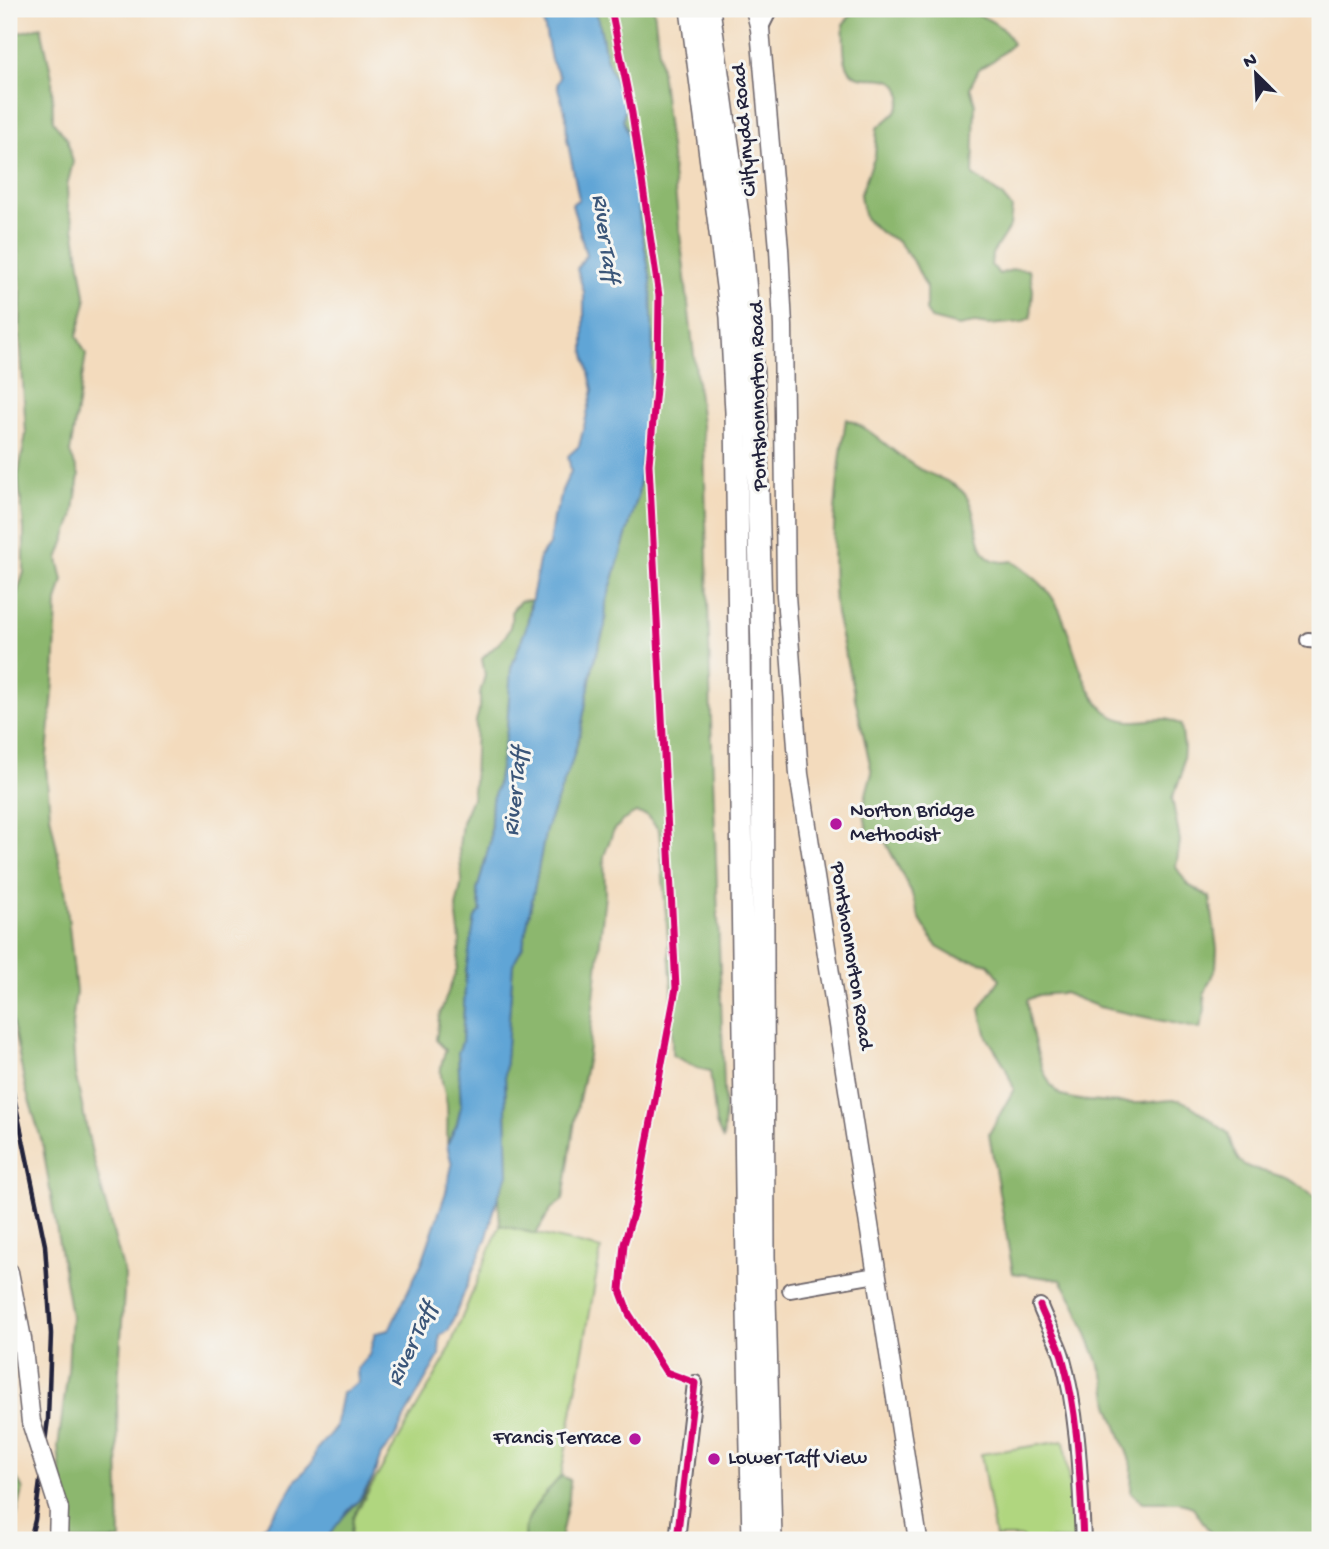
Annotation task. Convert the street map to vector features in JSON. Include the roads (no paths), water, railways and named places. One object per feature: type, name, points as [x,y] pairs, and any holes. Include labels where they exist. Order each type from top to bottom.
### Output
[{"type":"highway","points":[[691,9],[731,317],[736,412],[753,1540]]},
{"type":"highway","points":[[709,9],[742,244],[756,412],[762,653],[764,1256],[771,1540]]},
{"type":"main road","name":"Cilfynydd Road","points":[[755,9],[760,29],[779,249]]},
{"type":"main road","name":"Pontshonnorton Road","points":[[779,249],[783,326],[786,595],[799,774],[918,1540]]},
{"type":"main road","points":[[9,1272],[22,1339],[31,1422],[59,1509],[58,1540]]},
{"type":"street","points":[[760,29],[770,9]]},
{"type":"street","points":[[790,1290],[876,1275]]},
{"type":"street","points":[[1040,1306],[1061,1353],[1066,1373],[1078,1441],[1083,1540]]},
{"type":"street","points":[[677,1540],[695,1383]]},
{"type":"water","name":"River Taff","points":[[541,9],[594,9],[606,58],[625,106],[623,120],[631,142],[629,162],[636,179],[640,222],[651,280],[653,354],[638,495],[606,603],[605,626],[593,665],[580,734],[546,829],[523,946],[513,964],[505,1074],[508,1175],[498,1196],[487,1237],[449,1330],[440,1335],[439,1356],[394,1439],[381,1455],[373,1478],[328,1540],[253,1540],[284,1501],[296,1480],[312,1463],[316,1450],[335,1428],[342,1393],[358,1382],[357,1369],[369,1355],[375,1333],[389,1330],[422,1262],[446,1192],[452,1165],[447,1145],[457,1124],[461,1106],[458,1053],[462,1042],[466,970],[475,917],[481,911],[477,891],[490,842],[492,801],[507,729],[511,668],[527,625],[540,556],[549,545],[553,517],[571,471],[568,456],[579,446],[593,390],[584,350],[584,292],[577,269],[586,255],[572,204],[579,199],[567,139],[566,115],[557,85],[560,77],[551,60]]},
{"type":"railway","points":[[9,1073],[45,1245],[51,1334],[48,1419],[30,1540]]},
{"type":"place","name":"Norton Bridge Methodist","points":[[836,824]]},
{"type":"place","name":"Francis Terrace","points":[[635,1439]]},
{"type":"place","name":"Lower Taff View","points":[[714,1459]]}]
